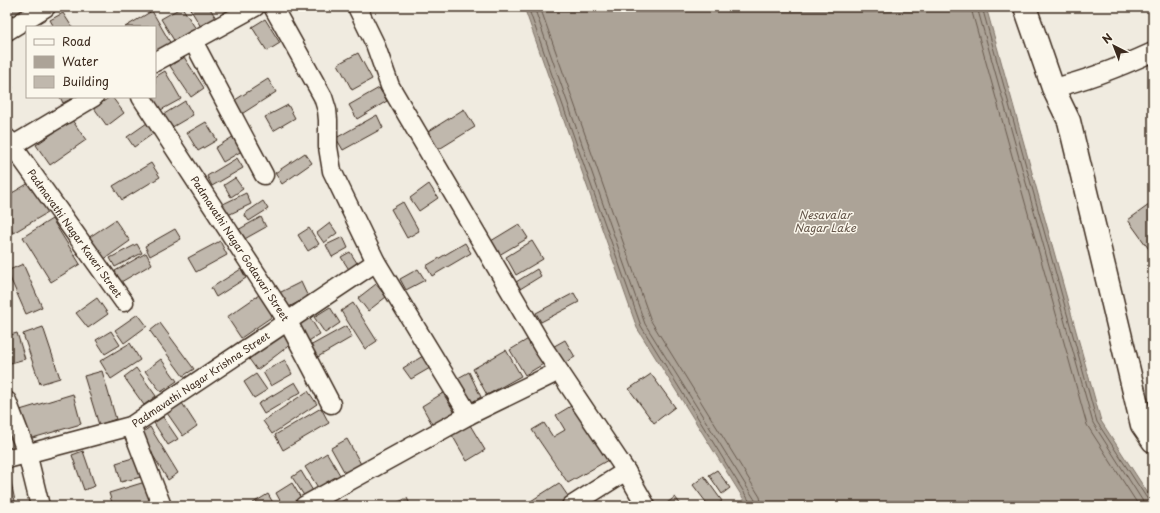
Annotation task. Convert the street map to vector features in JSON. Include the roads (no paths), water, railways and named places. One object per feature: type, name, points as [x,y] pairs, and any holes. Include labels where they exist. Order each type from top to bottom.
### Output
[{"type":"street","points":[[7,31],[46,7]]},
{"type":"street","points":[[156,61],[255,7]]},
{"type":"street","points":[[273,7],[323,97],[327,110],[328,147],[332,171],[376,262],[468,415]]},
{"type":"street","points":[[356,7],[375,44],[390,86],[543,348],[626,471],[646,506]]},
{"type":"street","points":[[1029,8],[1053,88],[1069,121],[1142,425],[1153,441]]},
{"type":"street","points":[[193,41],[264,175]]},
{"type":"street","points":[[1053,88],[1094,77],[1153,52]]},
{"type":"street","points":[[9,144],[92,98]]},
{"type":"street","name":"Padmavathi Nagar Godavari Street","points":[[142,98],[288,322],[331,404]]},
{"type":"street","name":"Padmavathi Nagar Kaveri Street","points":[[9,144],[124,302]]},
{"type":"street","name":"Padmavathi Nagar Krishna Street","points":[[7,459],[131,426],[376,262]]},
{"type":"street","points":[[304,506],[468,415],[558,371]]},
{"type":"street","points":[[7,401],[27,453],[40,506]]},
{"type":"street","points":[[131,426],[162,506]]},
{"type":"street","points":[[571,506],[626,471]]},
{"type":"water","name":"Nesavalar Nagar Lake","points":[[524,7],[986,7],[1101,421],[1153,501],[1153,506],[748,506],[637,328]]}]
